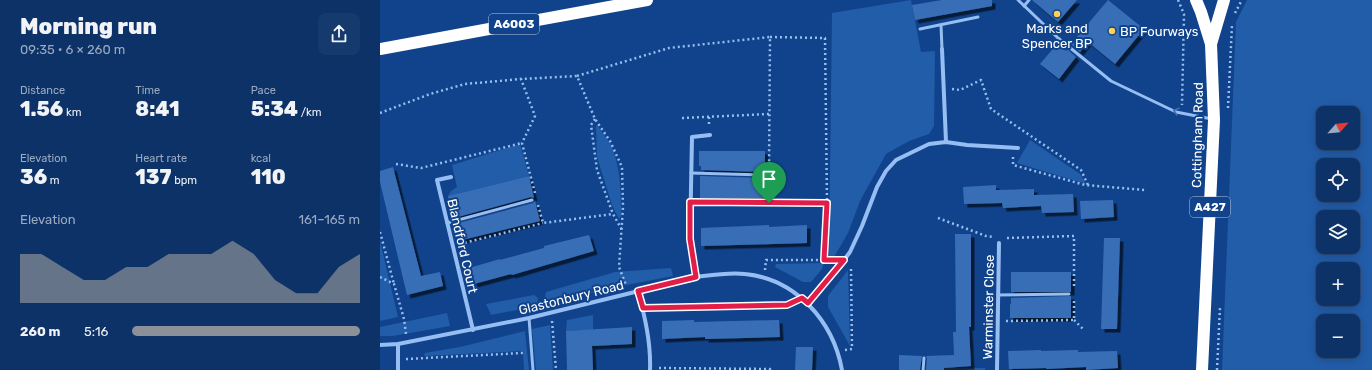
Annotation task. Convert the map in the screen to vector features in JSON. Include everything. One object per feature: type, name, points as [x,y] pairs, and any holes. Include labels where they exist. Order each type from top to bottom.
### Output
[{"type":"highway","name":"A6003","points":[[380,49],[647,0]]},
{"type":"highway","name":"Cottingham Road","points":[[1196,0],[1211,44],[1214,120],[1202,370]]},
{"type":"highway","name":"Cottingham Road","points":[[1211,44],[1224,0]]},
{"type":"street","points":[[942,49],[946,142]]},
{"type":"street","points":[[696,277],[690,239],[692,137],[710,135]]},
{"type":"street","points":[[808,303],[850,252],[877,187],[886,171],[896,160],[929,144],[946,142],[1016,148]]},
{"type":"street","name":"Blandford Court","points":[[451,177],[437,180],[473,330]]},
{"type":"street","name":"Warminster Close","points":[[997,370],[998,244]]},
{"type":"street","name":"Glastonbury Road","points":[[380,344],[398,344],[473,330],[529,318],[696,277],[718,274],[739,274],[765,278],[796,292],[808,303],[820,316],[828,330],[838,351],[842,370]]},
{"type":"street","points":[[638,291],[646,322],[651,357],[650,369]]},
{"type":"street","points":[[398,344],[398,370]]},
{"type":"lane","points":[[1018,0],[1058,38],[1111,81],[1176,112],[1214,120]]},
{"type":"lane","points":[[1024,6],[1029,0]]},
{"type":"lane","points":[[920,29],[978,17]]},
{"type":"lane","points":[[940,25],[942,49]]},
{"type":"lane","points":[[691,173],[764,175]]},
{"type":"lane","points":[[448,223],[532,200]]},
{"type":"lane","points":[[998,295],[1069,294]]},
{"type":"lane","points":[[529,318],[533,370]]},
{"type":"lane","points":[[923,370],[924,358]]},
{"type":"path","points":[[1180,0],[1184,14],[1182,113]]},
{"type":"path","points":[[769,173],[770,37]]},
{"type":"path","points":[[380,113],[430,94],[465,84],[577,76],[669,48],[770,37],[825,38],[827,203],[824,260]]},
{"type":"path","points":[[577,76],[595,119],[610,141],[622,167],[623,207],[619,267],[629,293]]},
{"type":"path","points":[[521,79],[534,116],[522,143],[535,194]]},
{"type":"path","points":[[944,87],[960,90],[981,80],[991,109],[1081,170],[1088,185]]},
{"type":"path","points":[[682,118],[770,114]]},
{"type":"path","points":[[595,119],[591,124],[597,170],[613,214],[622,230]]},
{"type":"path","points":[[396,164],[421,168],[522,143]]},
{"type":"path","points":[[1016,148],[1013,165],[1085,185],[1145,190]]},
{"type":"path","points":[[769,180],[769,203]]},
{"type":"path","points":[[537,201],[543,223]]},
{"type":"path","points":[[690,202],[827,203]]},
{"type":"path","points":[[453,246],[543,223],[613,214]]},
{"type":"path","points":[[938,218],[986,236],[998,238],[1074,236],[1074,290]]},
{"type":"path","points":[[380,232],[404,319],[408,342]]},
{"type":"path","points":[[998,238],[998,244]]},
{"type":"path","points":[[765,278],[766,260],[844,260],[851,266],[852,349],[838,351]]},
{"type":"path","points":[[380,277],[394,284]]},
{"type":"path","points":[[1074,297],[1074,320],[1084,330]]},
{"type":"path","points":[[643,308],[787,305],[802,298]]},
{"type":"path","points":[[551,312],[556,370]]},
{"type":"path","points":[[998,322],[1074,320]]},
{"type":"path","points":[[398,360],[531,353]]},
{"type":"path","points":[[650,369],[770,370]]},
{"type":"shaded area","points":[[911,0],[921,52],[935,51],[934,126],[929,134],[909,141],[886,154],[860,201],[848,233],[834,257],[829,257],[832,13]]},
{"type":"shaded area","points":[[1247,0],[1372,0],[1372,370],[1222,370],[1236,22]]},
{"type":"shaded area","points":[[597,125],[610,143],[614,152],[620,188],[621,216],[619,219],[612,205],[597,157]]},
{"type":"shaded area","points":[[1030,140],[1080,174],[1086,184],[1017,163]]},
{"type":"shaded area","points":[[520,144],[529,176],[448,196],[451,191],[457,187],[452,165]]},
{"type":"shaded area","points":[[380,241],[398,317],[380,321]]},
{"type":"shaded area","points":[[824,263],[822,269],[811,282],[803,282],[775,267],[776,264]]},
{"type":"shaded area","points":[[671,268],[673,276],[611,288],[554,303],[548,303],[545,297],[546,292],[615,272]]},
{"type":"shaded area","points":[[848,270],[850,346],[828,307],[828,296]]},
{"type":"shaded area","points":[[534,295],[538,298],[537,306],[491,315],[486,304]]},
{"type":"shaded area","points":[[447,313],[450,326],[393,336],[380,336],[380,327]]},
{"type":"shaded area","points":[[593,315],[593,330],[566,331],[567,320]]},
{"type":"shaded area","points":[[550,325],[553,370],[536,370],[532,329]]},
{"type":"shaded area","points":[[525,331],[529,370],[524,370],[523,351],[424,356],[425,353],[460,347]]},
{"type":"shaded area","points":[[944,368],[985,368],[985,370],[944,370]]},
{"type":"building","points":[[942,0],[992,0],[992,6],[915,20],[912,5]]},
{"type":"building","name":"Marks and Spencer BP","points":[[1032,0],[1077,0],[1058,22]]},
{"type":"building","name":"BP Fourways","points":[[1108,0],[1144,29],[1115,64],[1088,42],[1080,52],[1071,44]]},
{"type":"building","points":[[1057,44],[1066,51],[1067,49],[1076,57],[1059,79],[1040,64]]},
{"type":"building","points":[[699,151],[765,151],[765,172],[701,170],[701,166],[699,166]]},
{"type":"building","points":[[393,167],[421,276],[440,272],[443,286],[407,295],[380,182],[380,171]]},
{"type":"building","points":[[529,176],[534,198],[531,197],[454,218],[448,196]]},
{"type":"building","points":[[700,176],[765,178],[766,198],[700,198]]},
{"type":"building","points":[[996,185],[996,190],[1034,189],[1034,195],[1073,194],[1074,212],[1042,213],[1041,206],[1003,208],[1002,203],[964,204],[963,187]]},
{"type":"building","points":[[1113,200],[1114,217],[1081,219],[1080,201]]},
{"type":"building","points":[[535,201],[540,221],[458,241],[455,224],[533,203]]},
{"type":"building","points":[[769,225],[769,227],[807,225],[807,243],[701,246],[701,228]]},
{"type":"building","points":[[955,234],[971,234],[971,327],[969,327],[971,366],[944,368],[944,370],[926,370],[926,356],[954,355],[953,332],[956,332]]},
{"type":"building","points":[[589,235],[594,251],[512,275],[511,274],[474,284],[469,268],[544,248],[544,246]]},
{"type":"building","points":[[1104,238],[1120,238],[1117,329],[1101,329]]},
{"type":"building","points":[[1011,272],[1071,272],[1071,292],[1011,292]]},
{"type":"building","points":[[1071,296],[1071,318],[1010,318],[1011,298]]},
{"type":"building","points":[[694,320],[694,322],[779,320],[780,337],[705,339],[705,337],[662,339],[662,321]]},
{"type":"building","points":[[632,327],[632,344],[592,346],[593,370],[567,370],[566,331]]},
{"type":"building","points":[[796,347],[813,347],[812,370],[795,370]]},
{"type":"building","points":[[1078,350],[1078,352],[1117,351],[1118,368],[1086,370],[1086,367],[1009,369],[1008,351]]},
{"type":"building","points":[[899,355],[922,356],[920,370],[899,370]]},
{"type":"place","name":"Marks and Spencer BP","points":[[1057,14]]},
{"type":"place","name":"BP Fourways","points":[[1112,31]]},
{"type":"route","points":[[690,202],[769,203],[827,203],[824,260],[844,260],[808,303],[802,298],[787,305],[643,308],[638,291],[696,277],[690,239],[690,202]]}]
